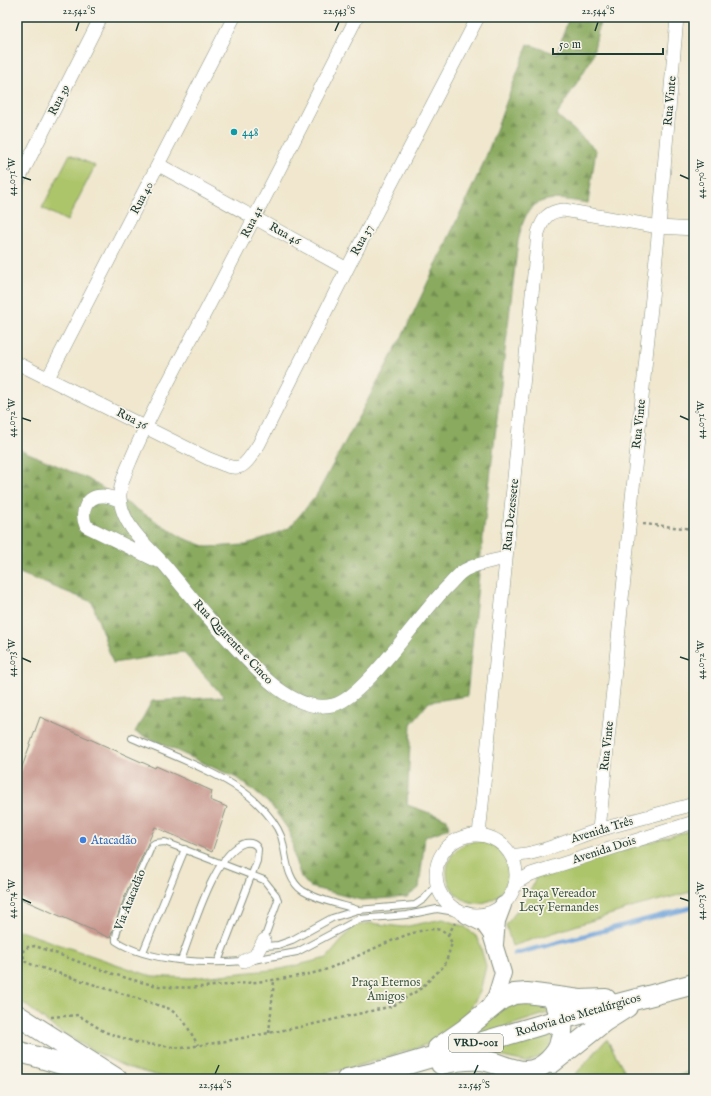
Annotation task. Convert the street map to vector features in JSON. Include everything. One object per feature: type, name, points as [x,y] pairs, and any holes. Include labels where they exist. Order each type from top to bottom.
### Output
[{"type":"main road","name":"Rodovia dos Metalúrgicos","points":[[347,1079],[391,1069],[561,1019],[694,984]]},
{"type":"main road","points":[[391,1069],[445,1044],[496,1004],[509,996],[519,993],[580,1000],[600,1000],[650,995]]},
{"type":"main road","points":[[537,994],[552,1003],[557,1008],[561,1019],[562,1030],[559,1047],[553,1056],[538,1069]]},
{"type":"main road","points":[[391,1069],[473,1060],[490,1062],[519,1071],[538,1069],[557,1060],[605,1021],[650,995]]},
{"type":"main road","points":[[17,1014],[33,1026],[117,1079]]},
{"type":"main road","points":[[17,1051],[81,1071],[117,1079]]},
{"type":"street","name":"Rua 39","points":[[17,182],[101,17]]},
{"type":"street","name":"Rua 40","points":[[48,378],[234,17]]},
{"type":"street","name":"Rua 41","points":[[146,426],[255,218],[357,17]]},
{"type":"street","name":"Rua 37","points":[[247,463],[259,444],[347,269],[478,17]]},
{"type":"street","name":"Rua Vinte","points":[[599,830],[659,227],[677,17]]},
{"type":"street","name":"Rua 46","points":[[159,165],[347,269]]},
{"type":"street","name":"Rua Dezessete","points":[[479,835],[538,233],[547,214],[564,210],[659,227]]},
{"type":"street","points":[[659,227],[694,229]]},
{"type":"street","name":"Rua 36","points":[[17,363],[146,426],[207,458],[226,466],[236,468],[247,463]]},
{"type":"street","name":"Rua Quarenta e Cinco","points":[[146,426],[120,491],[120,500],[126,518],[140,539],[217,628],[266,681],[293,698],[314,705],[333,705],[349,698],[366,682],[442,591],[464,570],[487,562],[506,558]]},
{"type":"street","points":[[120,500],[104,496],[96,497],[88,501],[84,510],[83,518],[86,526],[164,565]]},
{"type":"street","name":"Avenida Três","points":[[511,855],[520,856],[599,830],[694,804]]},
{"type":"street","name":"Avenida Dois","points":[[516,883],[531,874],[694,822]]},
{"type":"street","points":[[481,1016],[496,996],[503,973],[495,944],[491,934],[484,924],[445,902],[437,884],[438,863],[442,853],[458,839],[479,835],[497,841],[511,855],[516,868],[516,883],[509,899],[503,906],[497,921],[495,944]]},
{"type":"street","points":[[464,914],[490,913],[503,906]]},
{"type":"street","points":[[244,961],[255,956],[264,940]]},
{"type":"street","points":[[503,973],[518,986],[537,994]]},
{"type":"lane","points":[[132,738],[203,769],[257,802],[274,822],[281,837],[287,865],[294,881],[303,890],[358,910]]},
{"type":"lane","name":"Via Atacadão","points":[[264,940],[278,900],[266,881],[162,841],[152,845],[131,895],[115,940],[159,958],[218,962],[244,961],[264,959],[297,952],[359,919],[407,915],[437,909],[464,914]]},
{"type":"lane","points":[[181,960],[220,864],[234,848],[248,842],[253,843],[259,854],[218,962]]},
{"type":"lane","points":[[143,952],[185,850]]},
{"type":"lane","points":[[264,940],[265,946],[278,945],[292,940],[332,918],[358,910],[415,905],[424,899],[437,884]]},
{"type":"path","points":[[630,522],[694,529]]},
{"type":"path","points":[[33,1026],[52,1017],[78,1015],[105,1032],[138,1043],[182,1048],[269,1033],[393,1006],[420,989],[445,965],[452,943],[448,935],[441,930],[429,930],[398,937],[370,952],[320,971],[274,981],[200,987],[160,986],[130,979],[35,946],[28,947],[23,951],[24,961],[34,965],[170,1009],[184,1021],[198,1045]]},
{"type":"path","points":[[269,1033],[274,981]]},
{"type":"green space","points":[[569,17],[601,17],[592,58],[557,115],[596,150],[588,203],[560,199],[543,201],[535,205],[529,211],[522,225],[518,241],[481,554],[467,696],[429,702],[411,724],[407,805],[447,819],[449,828],[425,837],[419,888],[407,897],[361,900],[310,887],[301,877],[295,860],[290,832],[271,805],[239,779],[135,732],[152,701],[224,697],[183,652],[113,663],[92,602],[17,572],[17,448],[88,479],[183,538],[207,547],[246,545],[289,528],[316,496],[405,331],[484,162],[528,44],[557,54]]},
{"type":"green space","points":[[70,154],[95,166],[67,221],[42,208]]},
{"type":"green space","name":"Praça Vereador Lecy Fernandes","points":[[689,831],[694,848],[694,891],[634,907],[512,946],[506,925],[527,898],[537,875]]},
{"type":"green space","points":[[478,841],[495,846],[500,850],[504,855],[509,872],[504,889],[500,894],[495,898],[478,903],[461,898],[456,894],[452,889],[447,872],[452,855],[456,850],[461,846]]},
{"type":"green space","name":"Praça Eternos Amigos","points":[[443,919],[464,926],[478,938],[486,966],[480,992],[461,1024],[438,1041],[351,1068],[314,1076],[261,1079],[196,1079],[162,1077],[126,1067],[90,1049],[56,1029],[17,998],[17,930],[151,976],[190,978],[281,969],[327,958],[354,926],[370,923],[403,927]]},
{"type":"green space","points":[[509,1001],[544,1003],[554,1011],[459,1042]]},
{"type":"green space","points":[[558,1024],[547,1054],[526,1062],[480,1052]]},
{"type":"green space","points":[[607,1039],[629,1079],[570,1079],[573,1077]]},
{"type":"green space","points":[[694,1069],[694,1079],[672,1079]]},
{"type":"building","name":"Atacadão","points":[[40,717],[155,768],[156,766],[212,791],[210,800],[227,807],[212,852],[155,827],[126,893],[110,938],[17,897],[17,781]]},
{"type":"waterway","points":[[514,954],[694,907]]},
{"type":"place","name":"448","points":[[234,132]]},
{"type":"place","name":"Atacadão","points":[[83,840]]}]
